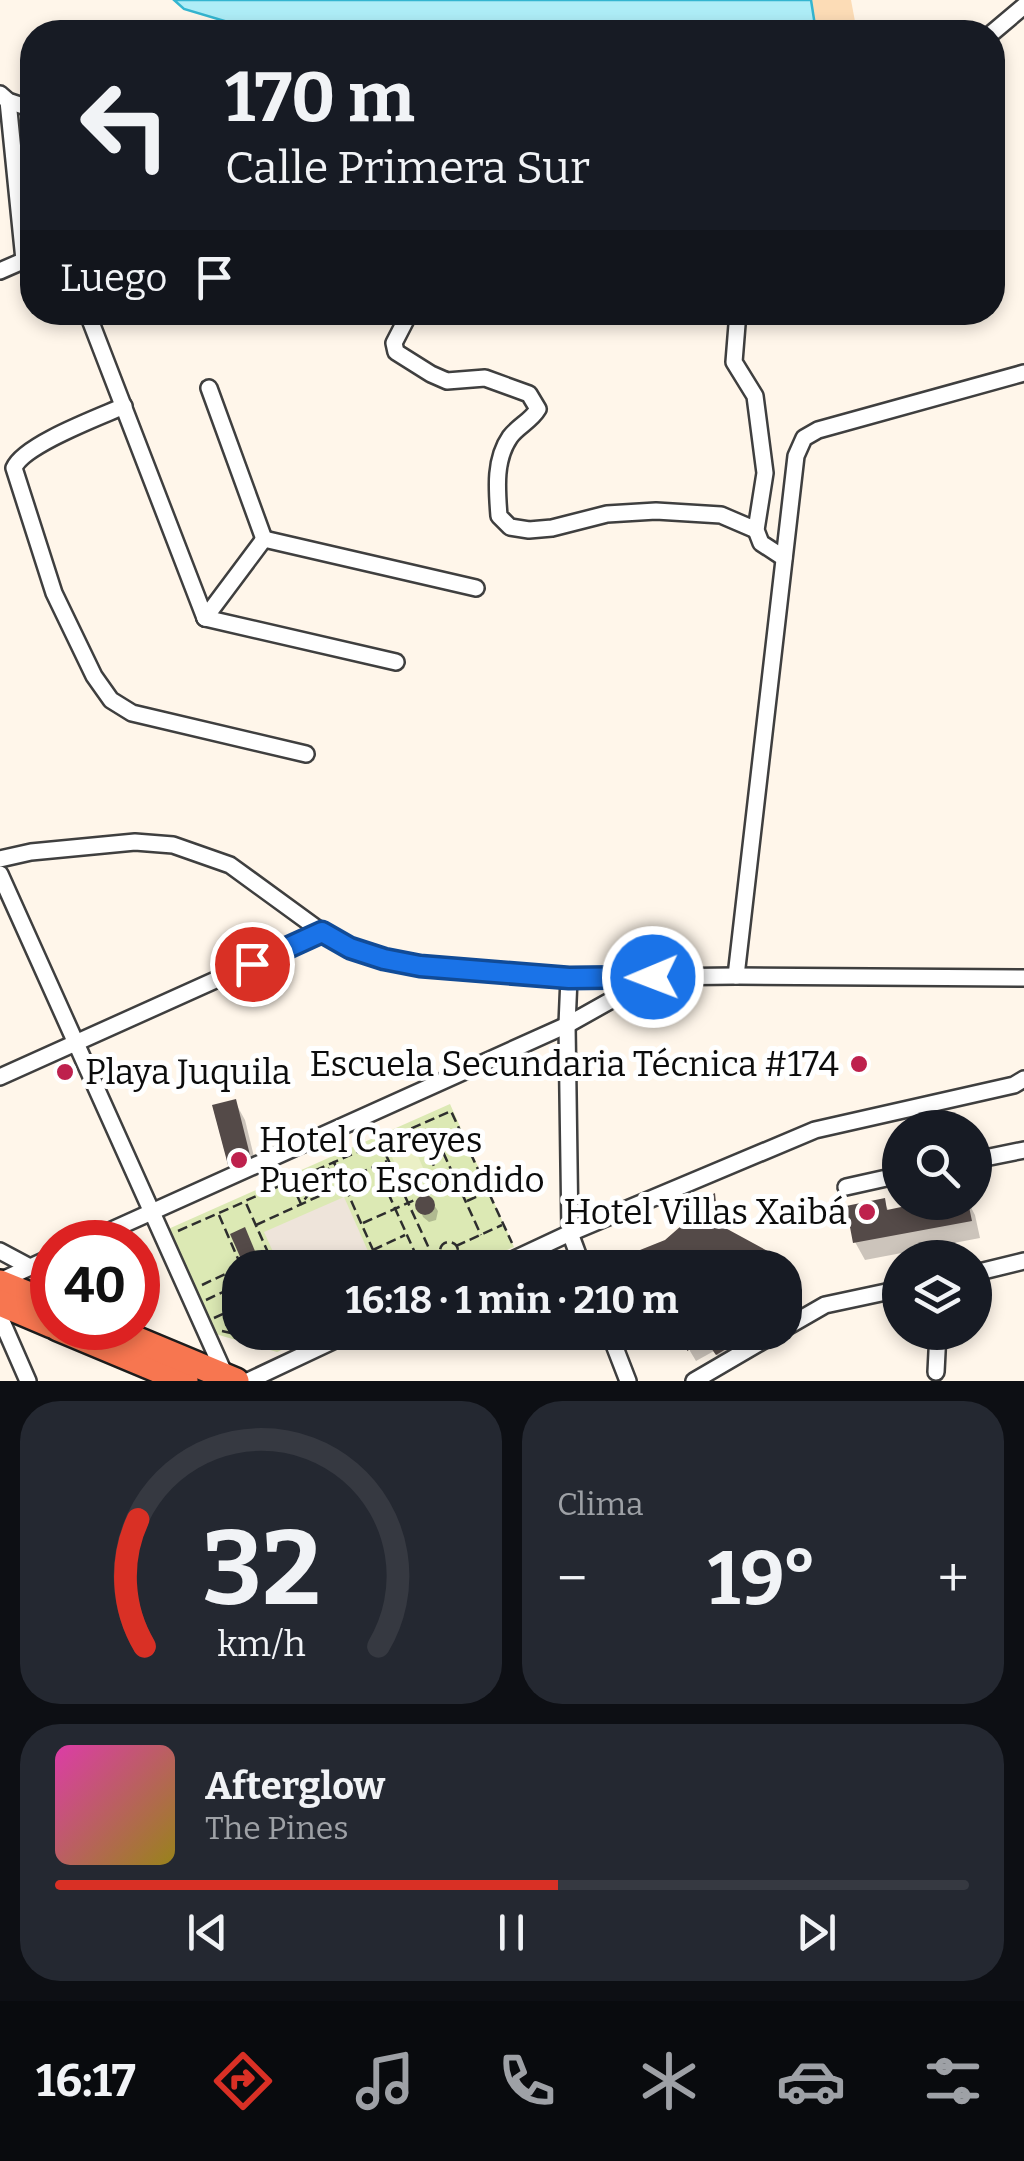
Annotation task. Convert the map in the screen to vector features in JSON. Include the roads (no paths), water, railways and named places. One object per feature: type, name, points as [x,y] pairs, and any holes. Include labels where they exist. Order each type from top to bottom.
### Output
[{"type":"highway","points":[[0,1282],[30,1295]]},
{"type":"highway","points":[[0,1303],[30,1316]]},
{"type":"highway","points":[[160,1349],[234,1380]]},
{"type":"highway","points":[[112,1350],[185,1381]]},
{"type":"street","points":[[4,97],[20,204]]},
{"type":"street","points":[[92,325],[206,618]]},
{"type":"street","points":[[403,325],[394,343],[396,352],[411,363],[447,381],[485,378],[529,394],[538,409],[510,438],[499,459],[499,516],[510,527],[552,528],[607,514],[656,510],[721,514],[756,530]]},
{"type":"street","points":[[737,325],[734,362],[754,396],[765,474],[756,530],[762,543],[784,558]]},
{"type":"street","points":[[736,976],[796,456],[804,438],[818,430],[1024,372]]},
{"type":"street","points":[[208,388],[264,539]]},
{"type":"street","points":[[124,406],[31,449],[14,468],[54,592],[94,676],[110,700],[132,713],[306,754]]},
{"type":"street","points":[[206,618],[264,539]]},
{"type":"street","points":[[264,539],[476,588]]},
{"type":"street","points":[[206,618],[396,662]]},
{"type":"street","points":[[0,858],[135,842],[173,845],[230,865],[350,948],[402,963],[467,971],[569,978],[1024,978]]},
{"type":"street","points":[[0,874],[5,897],[234,1380],[308,1350]]},
{"type":"street","points":[[0,1077],[322,932]]},
{"type":"street","points":[[134,1220],[567,1026],[653,977]]},
{"type":"street","points":[[569,978],[570,1233],[576,1250]]},
{"type":"street","points":[[533,1250],[815,1130],[1014,1085],[1024,1078]]},
{"type":"street","points":[[992,1157],[1024,1150]]},
{"type":"street","points":[[846,1187],[882,1180]]},
{"type":"street","points":[[0,1250],[30,1267]]},
{"type":"street","points":[[992,1268],[1024,1261]]},
{"type":"street","points":[[0,1282],[30,1267]]},
{"type":"street","points":[[802,1318],[825,1305],[882,1293]]},
{"type":"street","points":[[0,1317],[28,1381]]},
{"type":"street","points":[[616,1350],[628,1381]]},
{"type":"street","points":[[696,1381],[748,1350]]},
{"type":"street","points":[[936,1372],[937,1350]]},
{"type":"water","points":[[174,0],[811,0],[814,20],[221,20],[184,9]]},
{"type":"place","name":"Escuela Secundaria Técnica #174","points":[[859,1064]]},
{"type":"place","name":"Playa Juquila","points":[[65,1072]]},
{"type":"place","name":"Hotel Careyes Puerto Escondido","points":[[239,1160]]},
{"type":"place","name":"Hotel Villas Xaibá","points":[[867,1212]]}]
